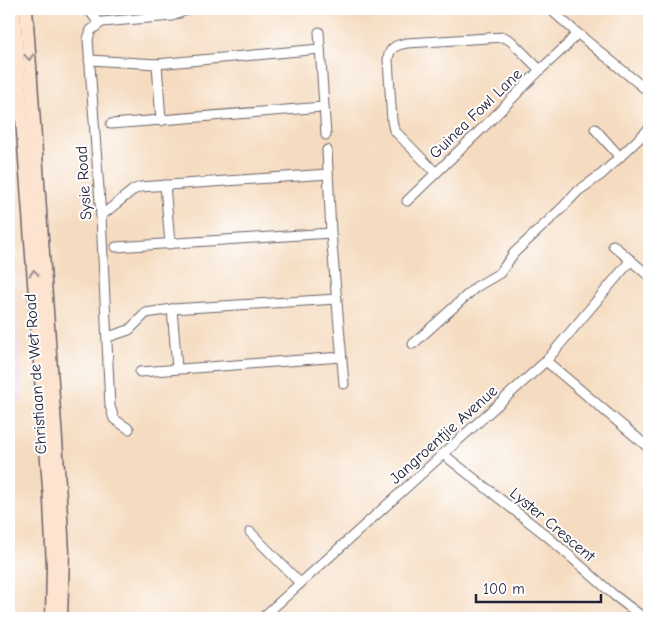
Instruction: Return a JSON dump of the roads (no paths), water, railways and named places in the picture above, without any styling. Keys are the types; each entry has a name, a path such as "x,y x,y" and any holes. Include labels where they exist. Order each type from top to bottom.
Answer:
{"main road":[{"name":"Christiaan de Wet Road","path":"14,9 50,501 53,567 52,618"},
{"name":"Christiaan de Wet Road","path":"26,9 60,498 63,553 61,618"}],"street":[{"path":"88,9 99,23 172,16 189,9"},
{"path":"550,9 649,92"},
{"name":"Sysie Road","path":"99,23 89,34 89,60 101,216 112,413 114,418 129,429"},
{"path":"319,32 326,135"},
{"name":"Guinea Fowl Lane","path":"540,70 511,41 504,37 407,43 395,46 392,48 388,60 393,126 396,134 436,172 493,118 577,33"},
{"path":"89,60 157,64 320,49"},
{"path":"157,64 161,121"},
{"path":"110,124 323,107"},
{"path":"595,129 620,157"},
{"path":"413,344 476,287 500,273 514,253 578,191 602,174 649,129"},
{"path":"326,150 344,384"},
{"path":"407,201 436,172"},
{"path":"101,216 133,190 146,186 328,174"},
{"path":"165,185 170,244"},
{"path":"116,248 331,233"},
{"path":"613,245 649,276"},
{"name":"Jangroentjie Avenue","path":"262,618 546,361 631,260"},
{"path":"108,337 129,330 146,313 337,298"},
{"path":"172,310 178,368"},
{"path":"140,372 341,357"},
{"path":"546,361 649,448"},
{"name":"Lyster Crescent","path":"443,454 547,536 615,596 644,618"},
{"path":"250,532 300,583"}]}
